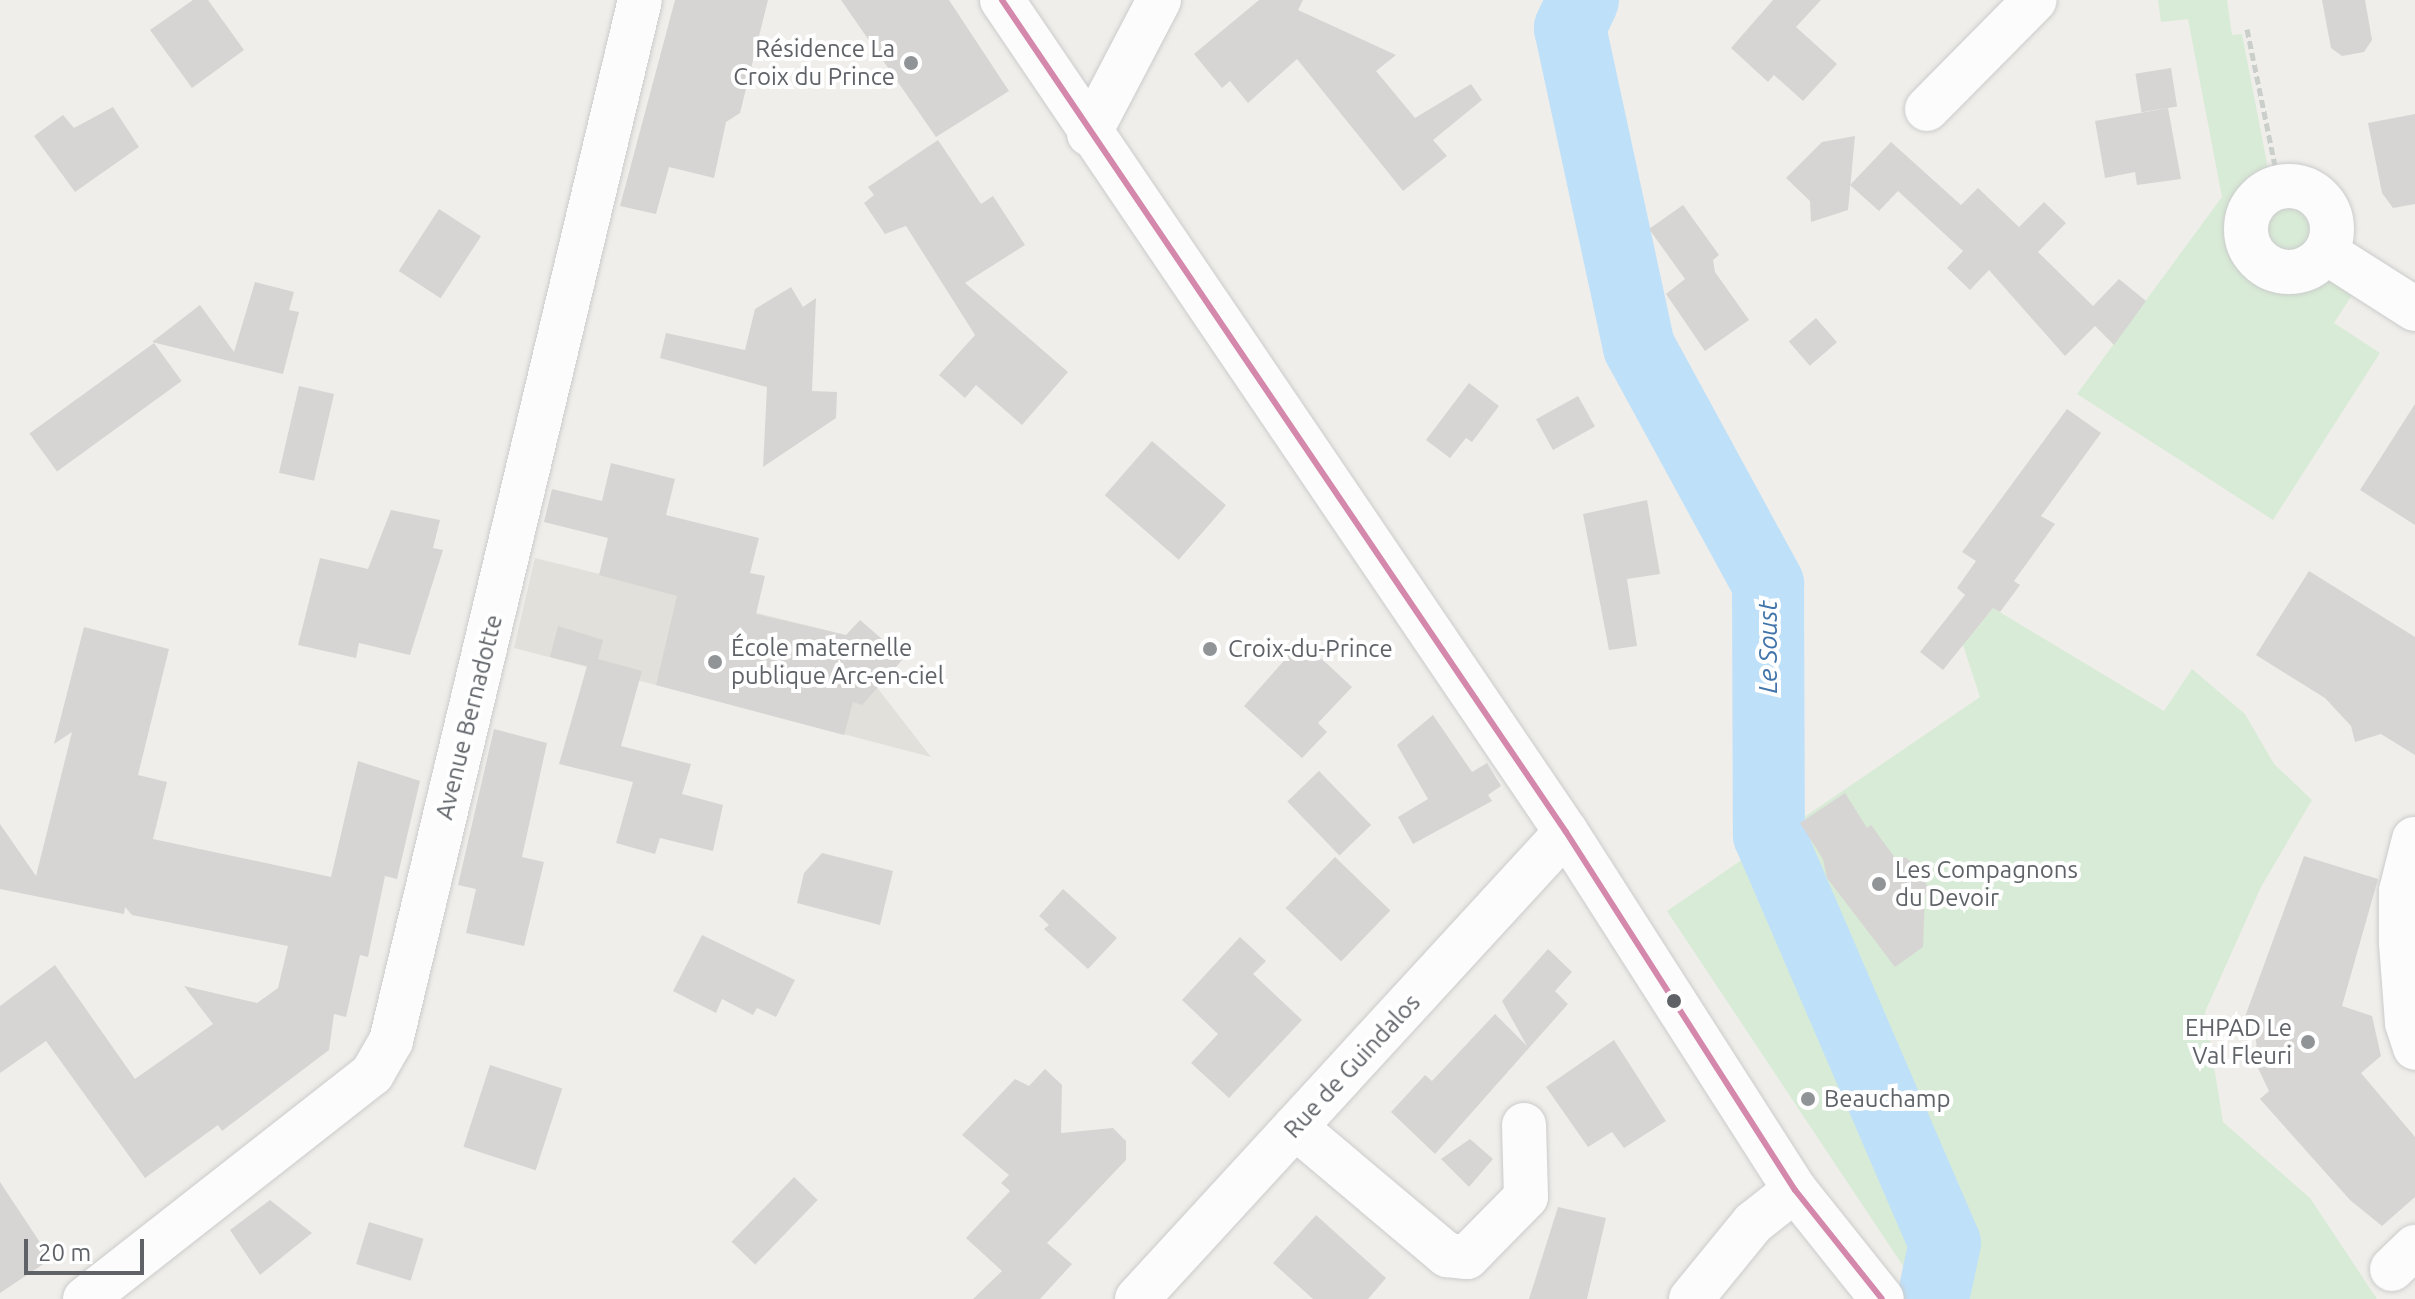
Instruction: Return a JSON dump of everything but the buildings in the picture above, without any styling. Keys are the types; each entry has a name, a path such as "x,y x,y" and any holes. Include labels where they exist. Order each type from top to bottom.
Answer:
{"street":[{"name":"Avenue Bernadotte","path":"85,1299 372,1074 391,1041 640,0"},
{"path":"1002,0 1089,134 1566,832 1795,1190 1882,1299"},
{"path":"1089,134 1159,0"},
{"path":"1927,109 2035,0"},
{"path":"2279,185 2313,191 2333,219 2327,253 2304,271 2275,272 2252,254 2244,227 2255,200 2279,185"},
{"path":"2327,253 2415,309"},
{"name":"Rue de Guindalos","path":"1137,1299 1566,832"},
{"path":"2414,839 2401,891 2401,943 2407,1023 2415,1048"},
{"path":"1295,1127 1447,1255 1467,1257 1526,1197 1524,1125"},
{"path":"1691,1299 1753,1223 1795,1190"}],"path":[{"path":"2247,29 2279,185"}],"shaded area":[{"name":"École maternelle publique Arc-en-ciel","path":"535,558 834,632 931,757 514,648"}],"green space":[{"path":"2158,0 2227,0 2232,35 2242,34 2269,174 2253,186 2235,218 2237,258 2250,279 2290,291 2329,275 2354,292 2334,323 2380,353 2273,520 2077,394 2222,197 2188,19 2161,22"},
{"path":"2289,209 2304,215 2310,230 2304,245 2289,251 2274,245 2268,230 2274,215"},
{"path":"1993,608 2164,711 2192,669 2245,714 2274,764 2312,800 2261,887 2205,1012 2223,1122 2310,1198 2377,1299 1925,1299 1667,911 1980,697 1963,645"}],"waterway":[{"name":"Le Soust","path":"1583,0 1570,28 1639,347 1768,584 1769,835 1945,1243 1933,1299"}],"transit line":[{"path":"1002,0 1566,832 1795,1190 1882,1299"}],"place":[{"name":"Résidence La Croix du Prince","path":"911,63"},
{"name":"Croix-du-Prince","path":"1210,649"},
{"name":"École maternelle publique Arc-en-ciel","path":"715,662"},
{"name":"Les Compagnons du Devoir","path":"1879,884"},
{"name":"EHPAD Le Val Fleuri","path":"2308,1042"},
{"name":"Beauchamp","path":"1808,1099"}]}
